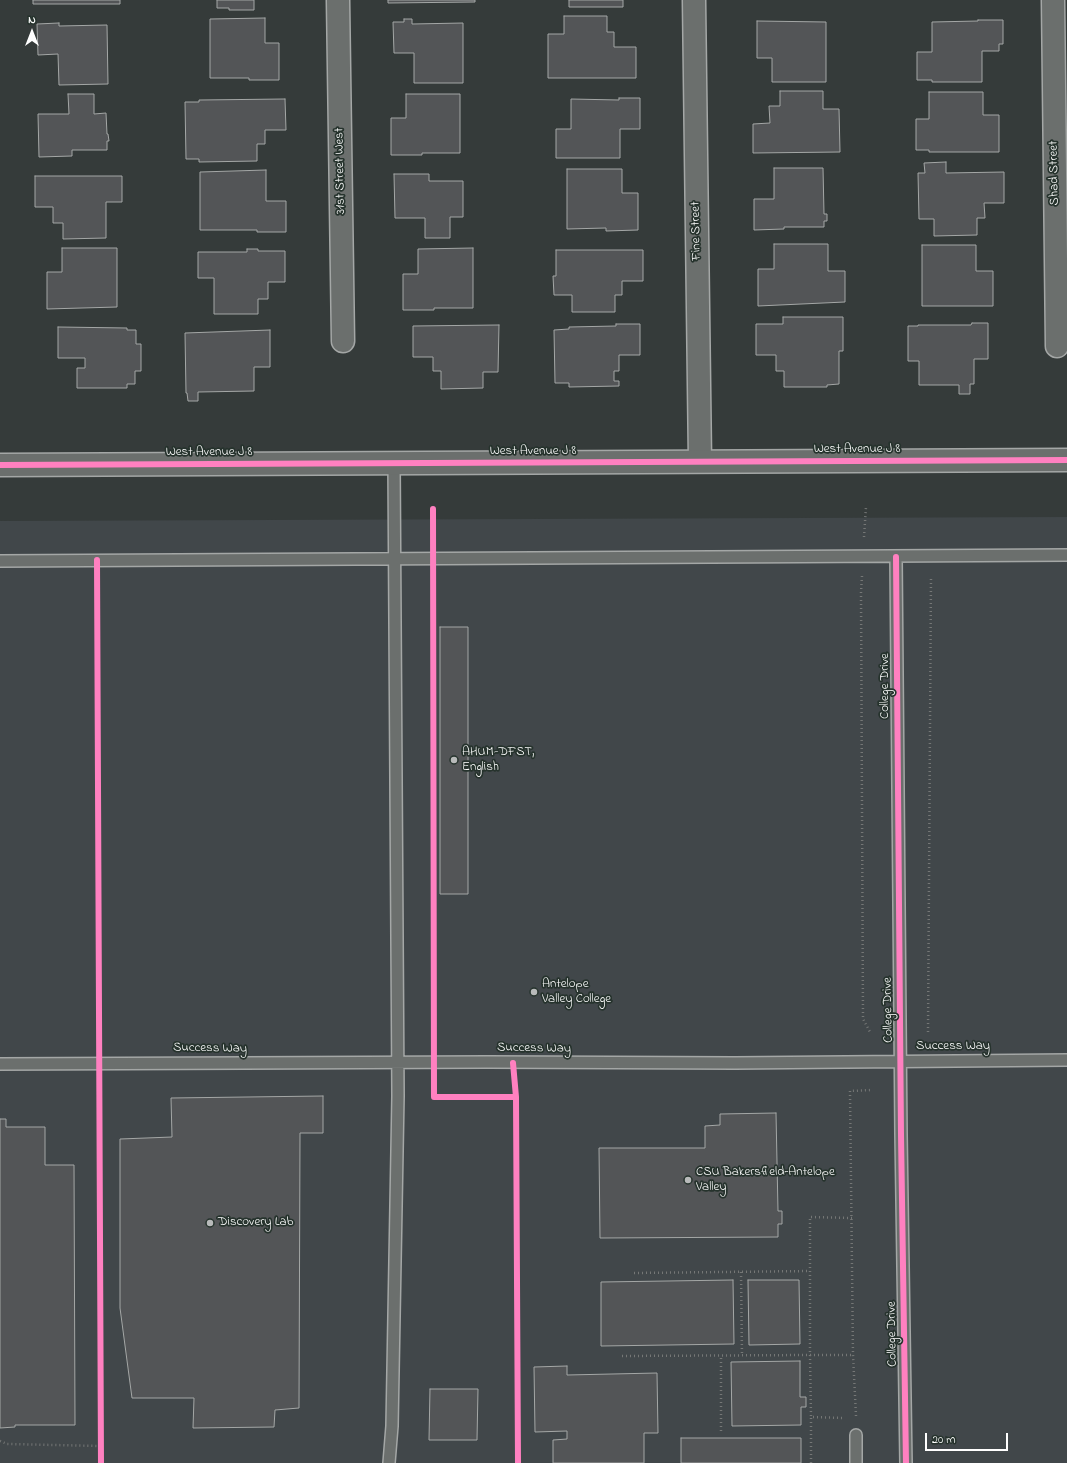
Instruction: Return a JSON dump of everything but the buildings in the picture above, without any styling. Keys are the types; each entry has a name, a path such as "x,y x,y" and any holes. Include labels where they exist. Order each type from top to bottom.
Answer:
{"street":[{"name":"31st Street West","path":"338,0 343,342"},
{"name":"Fine Street","path":"694,0 700,462"},
{"name":"Shad Street","path":"1053,0 1057,346"},
{"name":"West Avenue J 8","path":"0,465 1067,460"}],"lane":[{"path":"389,1463 392,1426 398,1063 394,463"},
{"path":"0,561 1067,555"},
{"name":"College Drive","path":"896,557 900,1061 906,1463"},
{"name":"Success Way","path":"0,1064 735,1063 1067,1060"},
{"path":"856,1435 856,1463"}],"path":[{"path":"866,507 861,592 863,1019 870,1032"},
{"path":"928,1032 932,556"},
{"path":"856,1418 853,1355 850,1091 872,1090"},
{"path":"811,1463 810,1217 852,1218"},
{"path":"634,1273 810,1271"},
{"path":"741,1272 742,1356"},
{"path":"622,1356 853,1355"},
{"path":"721,1356 721,1431"},
{"path":"811,1417 849,1418"},
{"path":"0,1441 7,1444 101,1449 101,1438"}],"shaded area":[{"name":"Antelope Valley College","path":"1067,517 1067,1463 0,1463 0,521"}],"cycle path":[{"path":"0,465 1067,460"},
{"path":"433,509 434,1097 516,1097"},
{"path":"896,557 901,1134 906,1463"},
{"path":"97,560 101,1463"},
{"path":"513,1063 516,1097 518,1463"}],"place":[{"name":"AHUM-DFST, English","path":"454,760"},
{"name":"Antelope Valley College","path":"534,992"},
{"name":"CSU Bakersfield–Antelope Valley","path":"688,1180"},
{"name":"Discovery Lab","path":"210,1223"}]}
